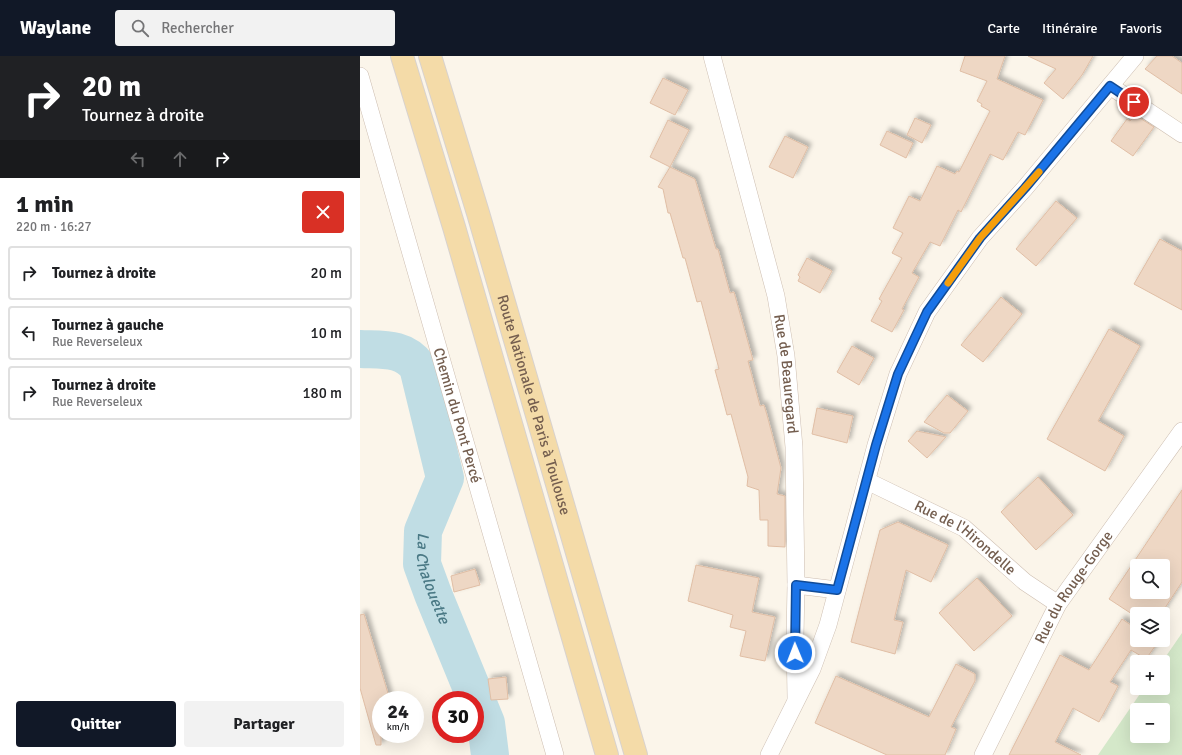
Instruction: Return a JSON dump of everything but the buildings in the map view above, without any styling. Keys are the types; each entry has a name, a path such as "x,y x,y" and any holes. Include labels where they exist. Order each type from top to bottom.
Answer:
{"main road":[{"name":"Route Nationale de Paris à Toulouse","path":"402,56 454,228 607,755"},
{"name":"Route Nationale de Paris à Toulouse","path":"430,56 478,213 636,755"}],"street":[{"name":"Rue de Beauregard","path":"712,56 776,296 786,356 794,447 796,701"},
{"path":"769,755 812,669 828,624 867,480 898,374 927,312 980,238 1025,188 1135,56"},
{"name":"Chemin du Pont Percé","path":"360,76 555,755"},
{"path":"1110,86 1182,134"},
{"name":"Rue du Rouge-Gorge","path":"983,755 1058,604 1182,431"},
{"name":"Rue de l'Hirondelle","path":"867,480 964,528 1025,582 1058,604"},
{"path":"796,585 837,590"}],"green space":[{"path":"1182,633 1182,755 1098,755 1130,708 1130,743 1170,743 1170,703 1134,703 1139,695 1170,695 1170,655 1167,655"}],"waterway":[{"name":"La Chalouette","path":"360,349 384,350 399,353 406,356 418,367 445,478 423,531 422,564 486,723 490,755"}],"slow traffic":[{"path":"948,283 980,238 1039,172"}],"route":[{"path":"795,653 796,585 837,590 876,445 898,374 927,312 980,238 1025,188 1110,86 1134,102"}]}
